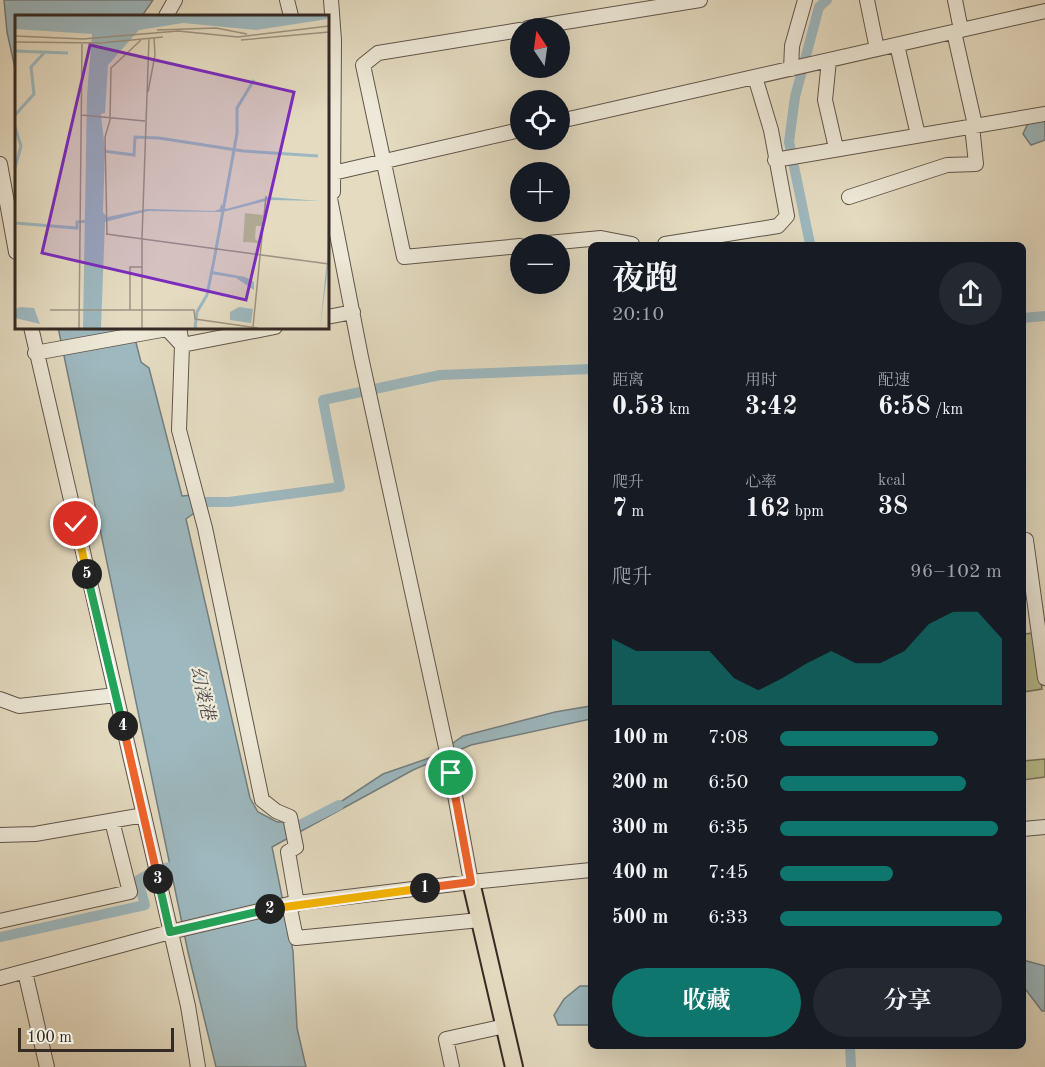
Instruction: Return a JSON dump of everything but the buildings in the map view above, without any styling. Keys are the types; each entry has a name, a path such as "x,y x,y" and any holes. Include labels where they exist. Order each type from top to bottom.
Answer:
{"main road":[{"path":"471,882 514,1067"}],"street":[{"path":"167,15 175,0"},
{"path":"288,0 291,15"},
{"path":"331,0 334,40 330,178 337,227 361,357 447,752 471,882"},
{"path":"570,21 700,0"},
{"path":"791,69 792,46 805,0"},
{"path":"867,0 877,49"},
{"path":"849,197 947,165 976,164 974,126 955,0"},
{"path":"570,119 1045,11"},
{"path":"510,32 378,53 363,65 404,257 510,247"},
{"path":"897,45 918,135"},
{"path":"829,60 825,100 836,148"},
{"path":"678,242 778,226 787,216 771,130 755,77"},
{"path":"776,160 1045,114"},
{"path":"330,178 383,161 510,132"},
{"path":"0,164 15,246"},
{"path":"570,241 601,238 622,242"},
{"path":"328,317 352,312"},
{"path":"31,328 35,353 144,815 176,930 198,1067"},
{"path":"179,328 182,345 179,430 205,528 262,800 276,811 290,817 296,848 288,852 296,938 480,920"},
{"path":"182,345 270,328"},
{"path":"35,353 167,329 182,345"},
{"path":"1026,540 1045,678"},
{"path":"0,699 19,706 116,695"},
{"path":"0,835 34,834 144,815"},
{"path":"0,921 130,892 112,821"},
{"path":"1026,829 1045,827"},
{"path":"0,978 176,930 293,904 588,870"},
{"path":"25,972 47,1067"},
{"path":"452,1067 446,1039 505,1026"}],"green space":[{"path":"1034,633 1042,689 1026,692 1026,634"},
{"path":"1045,759 1045,777 1026,780 1026,761"}],"water":[{"path":"4,0 153,0 143,15 15,15 15,68 7,32"},
{"path":"1045,119 1045,140 1031,145 1023,134 1029,121"},
{"name":"幻溇港","path":"58,328 132,328 141,362 149,368 182,496 193,495 197,511 186,519 250,798 258,812 277,822 310,822 383,774 435,756 463,736 555,712 588,706 588,720 471,745 413,770 272,847 293,951 297,1028 306,1067 216,1067 188,952"},
{"path":"1026,961 1045,966 1045,1011 1042,1011 1026,990"},
{"path":"580,986 588,986 588,1025 558,1025 554,1015 564,999"}],"waterway":[{"path":"810,242 789,142 795,97 819,7 827,0"},
{"path":"1026,318 1045,316"},
{"path":"193,502 229,502 340,487 323,400 440,375 588,369"},
{"path":"294,828 339,805"},
{"path":"0,937 145,905 138,880 156,870 182,864"},
{"path":"850,1049 851,1067"}],"route":[{"path":"76,524 170,932 289,904 349,899 471,882 451,773"}]}
